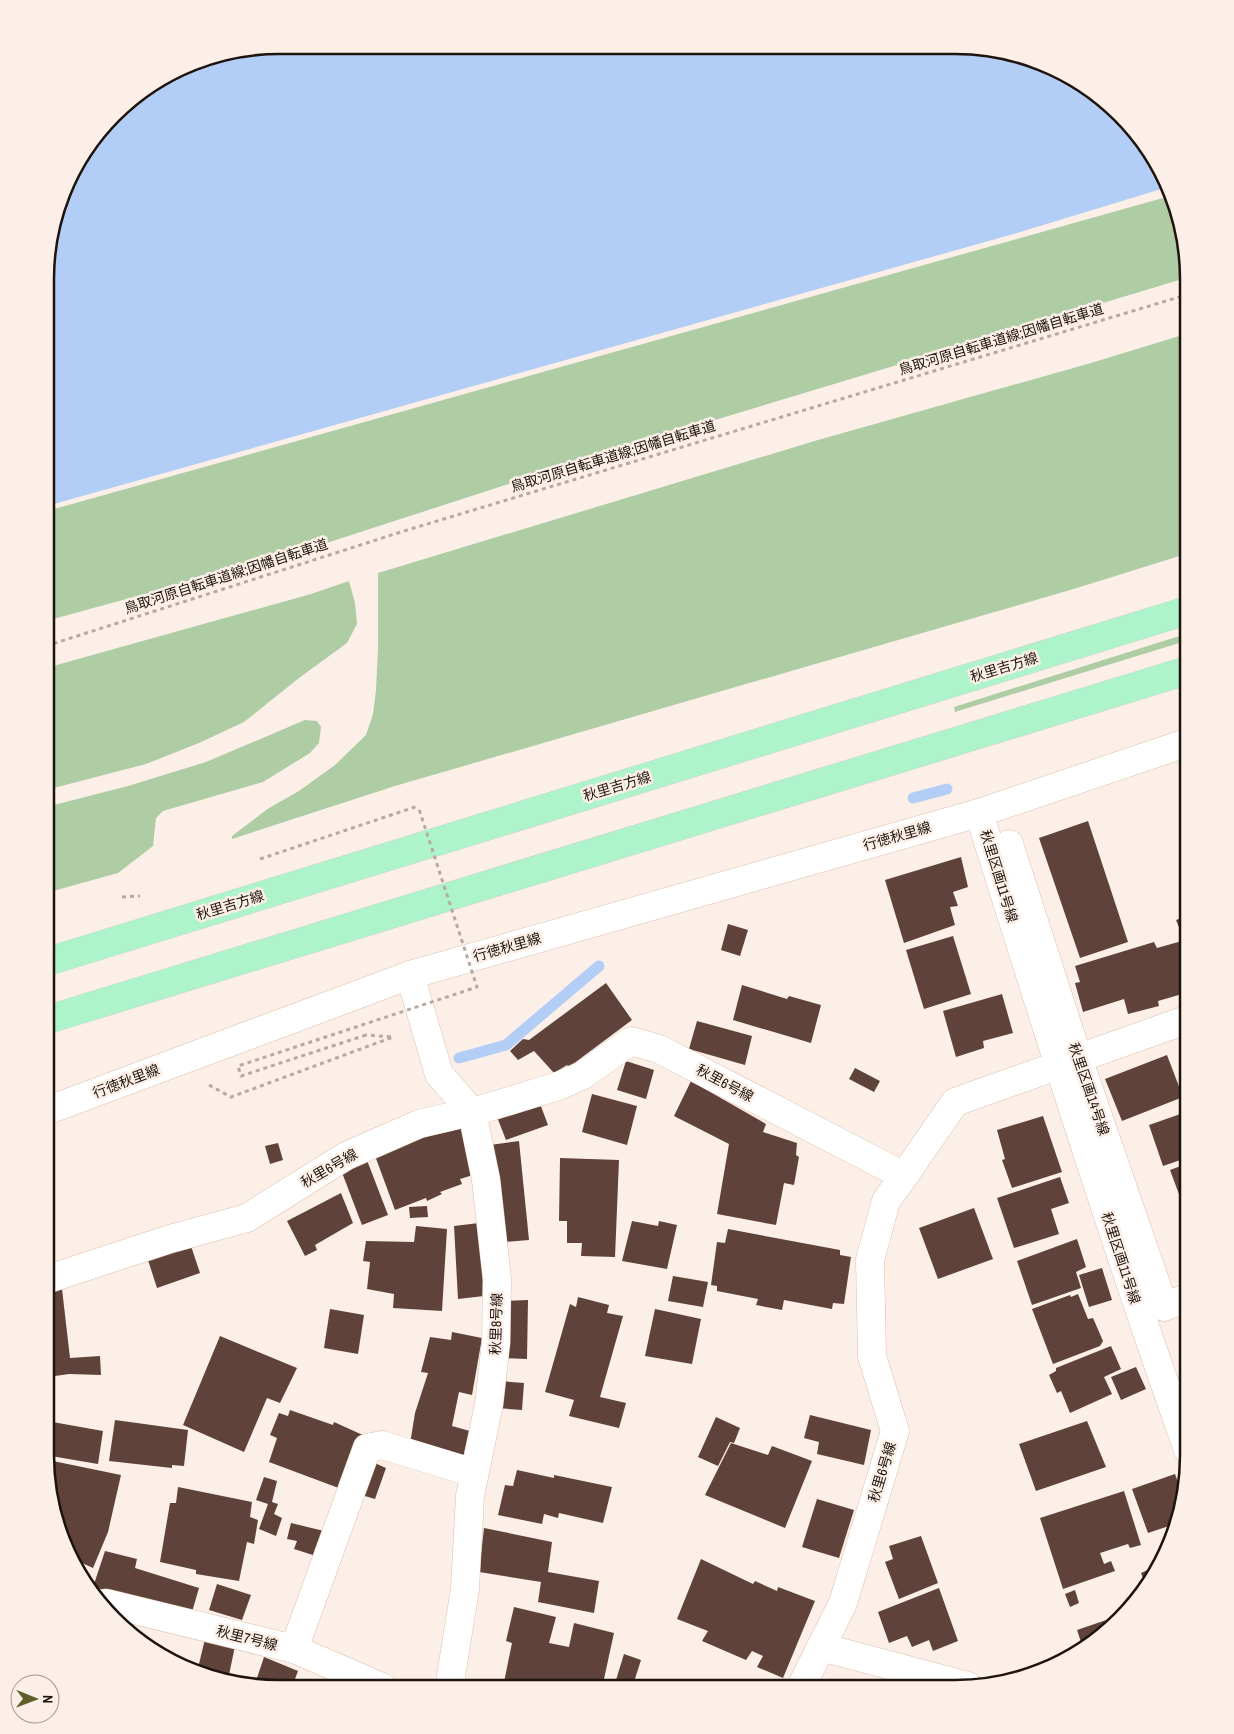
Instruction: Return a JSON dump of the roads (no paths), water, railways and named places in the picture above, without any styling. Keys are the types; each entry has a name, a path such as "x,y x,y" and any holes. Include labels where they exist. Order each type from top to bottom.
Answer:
{"main road":[{"name":"秋里吉方線","path":"54,960 1180,613"},
{"path":"54,1018 1180,673"}],"street":[{"path":"991,731 1180,684"},
{"name":"秋里区画11号線","path":"1180,745 979,812 1068,1061 1164,1307 1180,1402"},
{"name":"行徳秋里線","path":"54,1108 410,975 979,812"},
{"name":"秋里区画14号線","path":"1009,844 1068,1061"},
{"name":"秋里8号線","path":"410,975 439,1074 472,1112 486,1180 497,1278 496,1342 490,1395 470,1496 465,1589 450,1680"},
{"path":"904,1176 955,1102 1180,1022"},
{"name":"秋里6号線","path":"54,1277 170,1239 247,1218 346,1156 419,1124 472,1112 561,1085 583,1075 631,1041 659,1049 904,1176 886,1201 870,1260 872,1356 895,1431 843,1603 804,1680"},
{"path":"294,1649 366,1448 382,1445 474,1473"},
{"name":"秋里7号線","path":"110,1604 294,1649 366,1680"},
{"path":"821,1647 945,1680"}],"water":[{"path":"264,54 970,54 1013,61 1041,71 1068,84 1104,110 1134,142 1150,166 1161,189 1017,233 54,504 54,264 61,221 71,193 84,166 100,142 130,110 142,100 179,77 221,61"}],"waterway":[{"path":"913,798 947,789"},
{"path":"459,1058 506,1045 599,966"}]}
